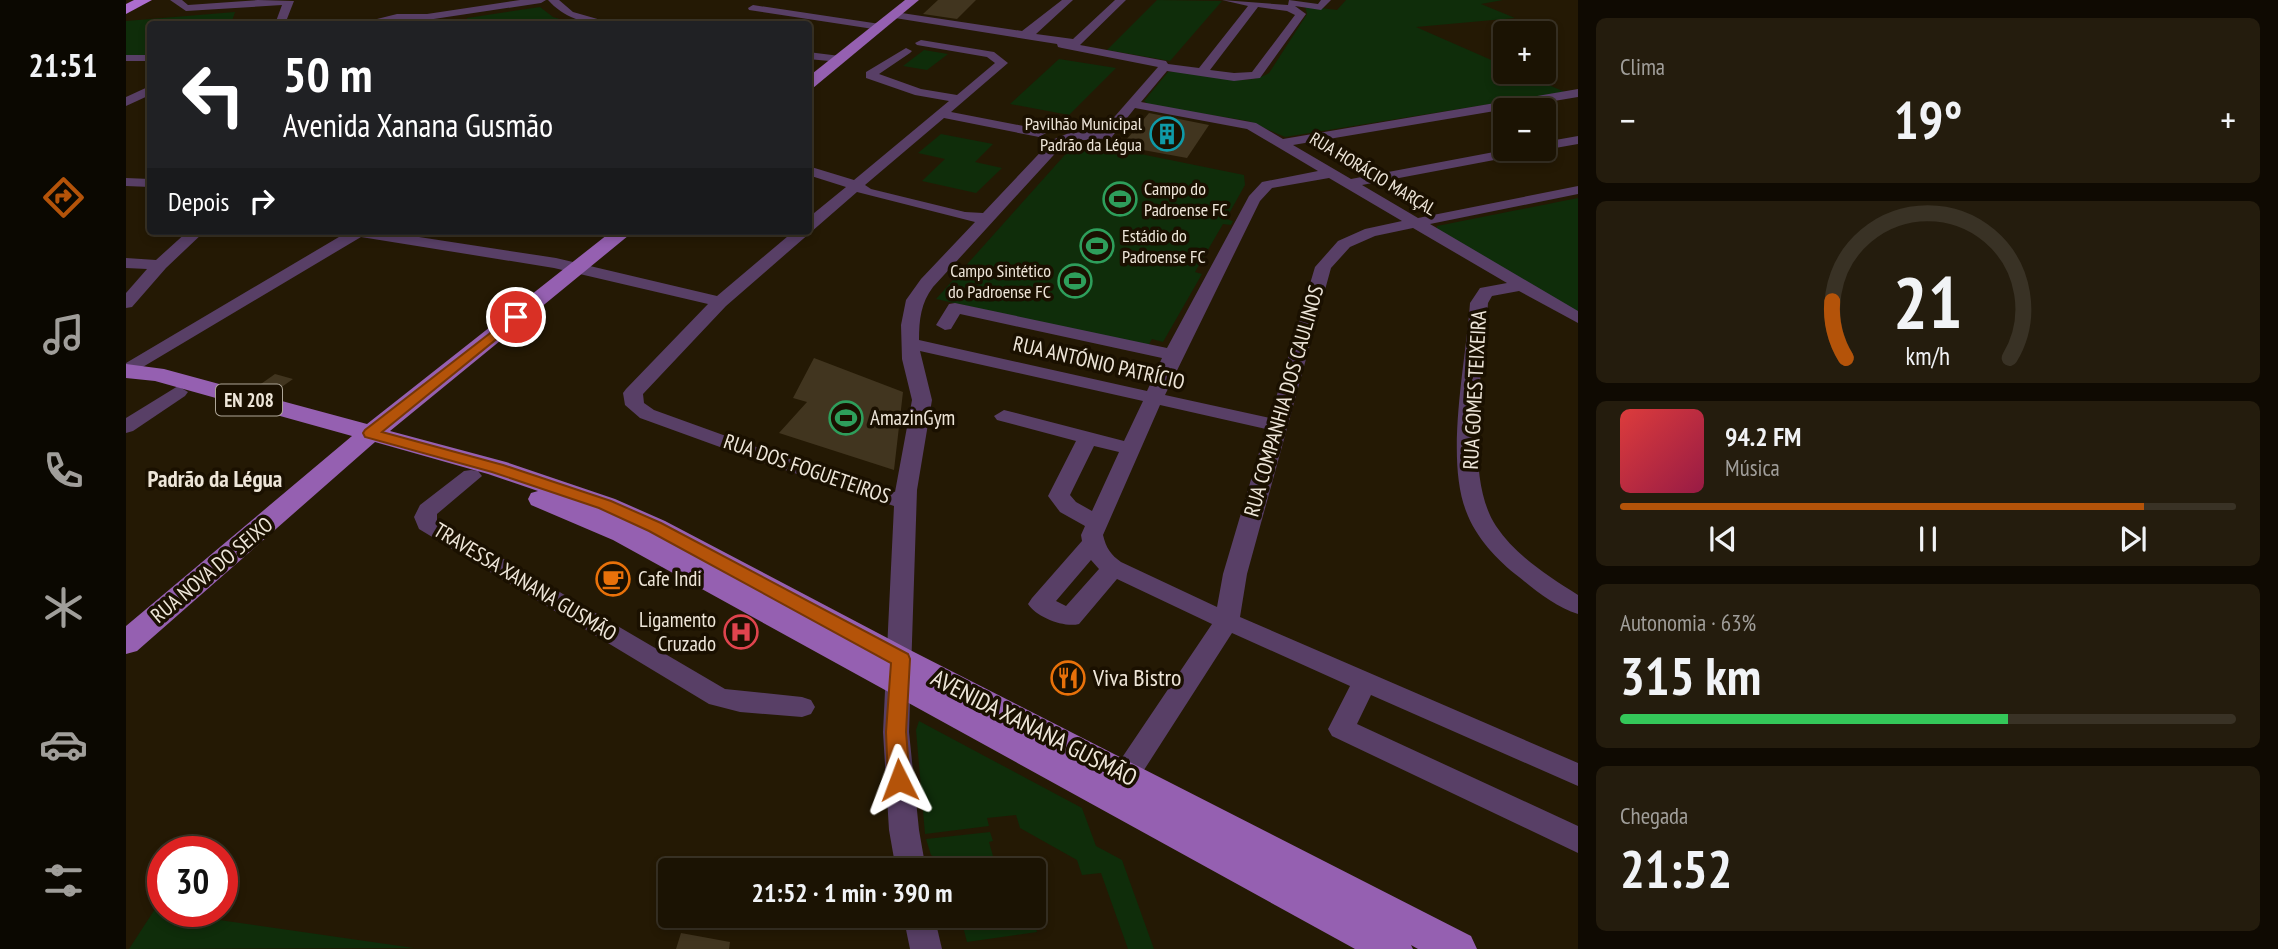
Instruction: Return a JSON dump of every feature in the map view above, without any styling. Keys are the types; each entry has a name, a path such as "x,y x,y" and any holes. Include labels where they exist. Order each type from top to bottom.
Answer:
{"highway":[{"path":"126,10 145,0"}],"main road":[{"path":"812,82 913,0"},
{"name":"RUA NOVA DO SEIXO","path":"126,643 365,438 619,235"},
{"name":"EN 208","path":"126,371 134,379 178,392 365,438"},
{"name":"EN 208","path":"126,371 156,374 365,438"},
{"name":"AVENIDA XANANA GUSMÃO","path":"365,438 535,497 623,534 900,672 1125,776 1457,949"},
{"name":"AVENIDA XANANA GUSMÃO","path":"365,438 497,468 605,505 655,527 900,672 1393,949"}],"street":[{"path":"175,0 186,8 289,0 281,21"},
{"path":"481,0 507,5"},
{"path":"378,21 406,16 429,21 541,0"},
{"path":"553,0 569,14 598,21"},
{"path":"1023,35 1031,32 1068,0"},
{"path":"895,15 1075,43 1121,0"},
{"path":"1046,43 1152,60 1162,63 1164,67 1234,77 1258,74 1301,14 1295,9 1271,3 1227,0"},
{"path":"1294,0 1292,3 1321,7 1326,0"},
{"path":"1202,72 1255,4"},
{"path":"753,8 880,27"},
{"path":"812,223 1002,62 990,54 921,43"},
{"path":"906,51 870,75 919,92 959,99"},
{"path":"812,55 840,59"},
{"path":"126,58 147,58"},
{"path":"907,503 906,490 922,400 911,359 910,342 911,318 918,296 970,225 988,218 1058,142 1069,137 1106,135 1164,67"},
{"path":"126,102 147,92"},
{"path":"1283,143 1578,93"},
{"path":"1562,95 1578,102"},
{"name":"RUA HORÁCIO MARÇAL","path":"1132,104 1246,124 1283,143 1578,318"},
{"path":"941,114 1039,133"},
{"path":"1556,144 1578,140"},
{"path":"1350,183 1493,156"},
{"path":"812,171 970,225"},
{"path":"1113,568 1070,618 1040,604 1095,532 1173,355 1262,189 1275,183 1333,173"},
{"path":"126,182 147,183"},
{"name":"RUA COMPANHIA DOS CAULINOS","path":"1125,776 1227,621 1236,573 1303,331 1327,260 1337,249 1355,237 1578,190"},
{"path":"126,303 160,265 193,235"},
{"path":"126,371 352,235"},
{"path":"374,235 556,263 720,302"},
{"path":"409,241 419,235"},
{"name":"RUA DOS FOGUETEIROS","path":"798,235 720,302 633,393 635,404 647,414 774,460 907,503 896,732 909,858"},
{"path":"126,263 160,265"},
{"name":"RUA GOMES TEIXEIRA","path":"1522,285 1486,292 1479,303 1469,429 1470,490 1483,524 1504,551 1528,572 1578,606"},
{"path":"945,325 955,308 1173,355"},
{"name":"RUA ANTÓNIO PATRÍCIO","path":"910,342 1278,426"},
{"path":"126,427 178,392"},
{"path":"1004,416 1131,449"},
{"path":"1088,438 1059,496 1064,504 1095,532 1104,561 1113,568 1578,775"},
{"name":"TRAVESSA XANANA GUSMÃO","path":"471,476 428,510 425,517 427,524 718,697 740,702 802,707"},
{"path":"1366,681 1341,729 1578,840"},
{"path":"921,928 926,949"}],"green space":[{"path":"1157,0 1222,1 1170,61 1107,50"},
{"path":"1346,0 1503,0 1481,4 1515,18 1416,27 1493,61 1493,84 1546,84 1565,92 1528,98 1493,98 1493,104 1285,137 1248,121 1149,105 1144,101 1168,72 1233,80 1258,78 1269,73 1307,14 1305,6 1337,10"},
{"path":"540,7 553,17 566,21 467,21 467,18"},
{"path":"235,12 232,21 147,21 147,57 126,57 126,21"},
{"path":"924,50 948,54 927,70 903,66"},
{"path":"1059,59 1116,68 1069,115 1010,104"},
{"path":"941,134 993,144 975,162 1002,168 976,193 922,181 945,159 918,153"},
{"name":"Estádio do Padroense FC","path":"1081,146 1117,153 1121,150 1244,175 1245,185 1226,219 1233,221 1231,225 1223,224 1195,272 1202,274 1163,342 1152,339 1148,346 936,299 1071,148"},
{"path":"1578,198 1578,312 1437,229 1437,226"},
{"path":"919,721 1082,808 1096,846 1122,860 1154,949 1128,949 1101,873 1082,875 1077,860 1020,828 1016,815 987,818 989,826 925,834 916,730"},
{"path":"990,832 993,841 989,842 994,858 937,858 931,855 926,839"},
{"path":"147,921 147,927 238,927 238,923 414,948 129,949"},
{"path":"963,928 1036,928 1037,932 967,942"}],"building":[{"path":"938,0 976,0 957,19 923,14"},
{"name":"Pavilhão Municipal Padrão da Légua","path":"1149,113 1209,125 1187,158 1121,146"},
{"name":"AmazinGym","path":"814,358 903,392 894,470 779,433 807,402 793,398"},
{"path":"275,374 293,379 276,391 258,386"},
{"path":"681,933 730,942 729,949 676,949"}],"place":[{"name":"Pavilhão Municipal Padrão da Légua","path":"1167,134"},
{"name":"Campo do Padroense FC","path":"1120,199"},
{"name":"Estádio do Padroense FC","path":"1097,246"},
{"name":"Campo Sintético do Padroense FC","path":"1075,281"},
{"name":"AmazinGym","path":"846,418"},
{"name":"Cafe Indi","path":"613,579"},
{"name":"Ligamento Cruzado","path":"741,632"},
{"name":"Viva Bistro","path":"1068,678"}],"district":[{"name":"Padrão da Légua","path":"215,479"}],"route":[{"path":"516,317 371,433 497,468 605,505 655,527 901,659 896,732 899,780"}]}
